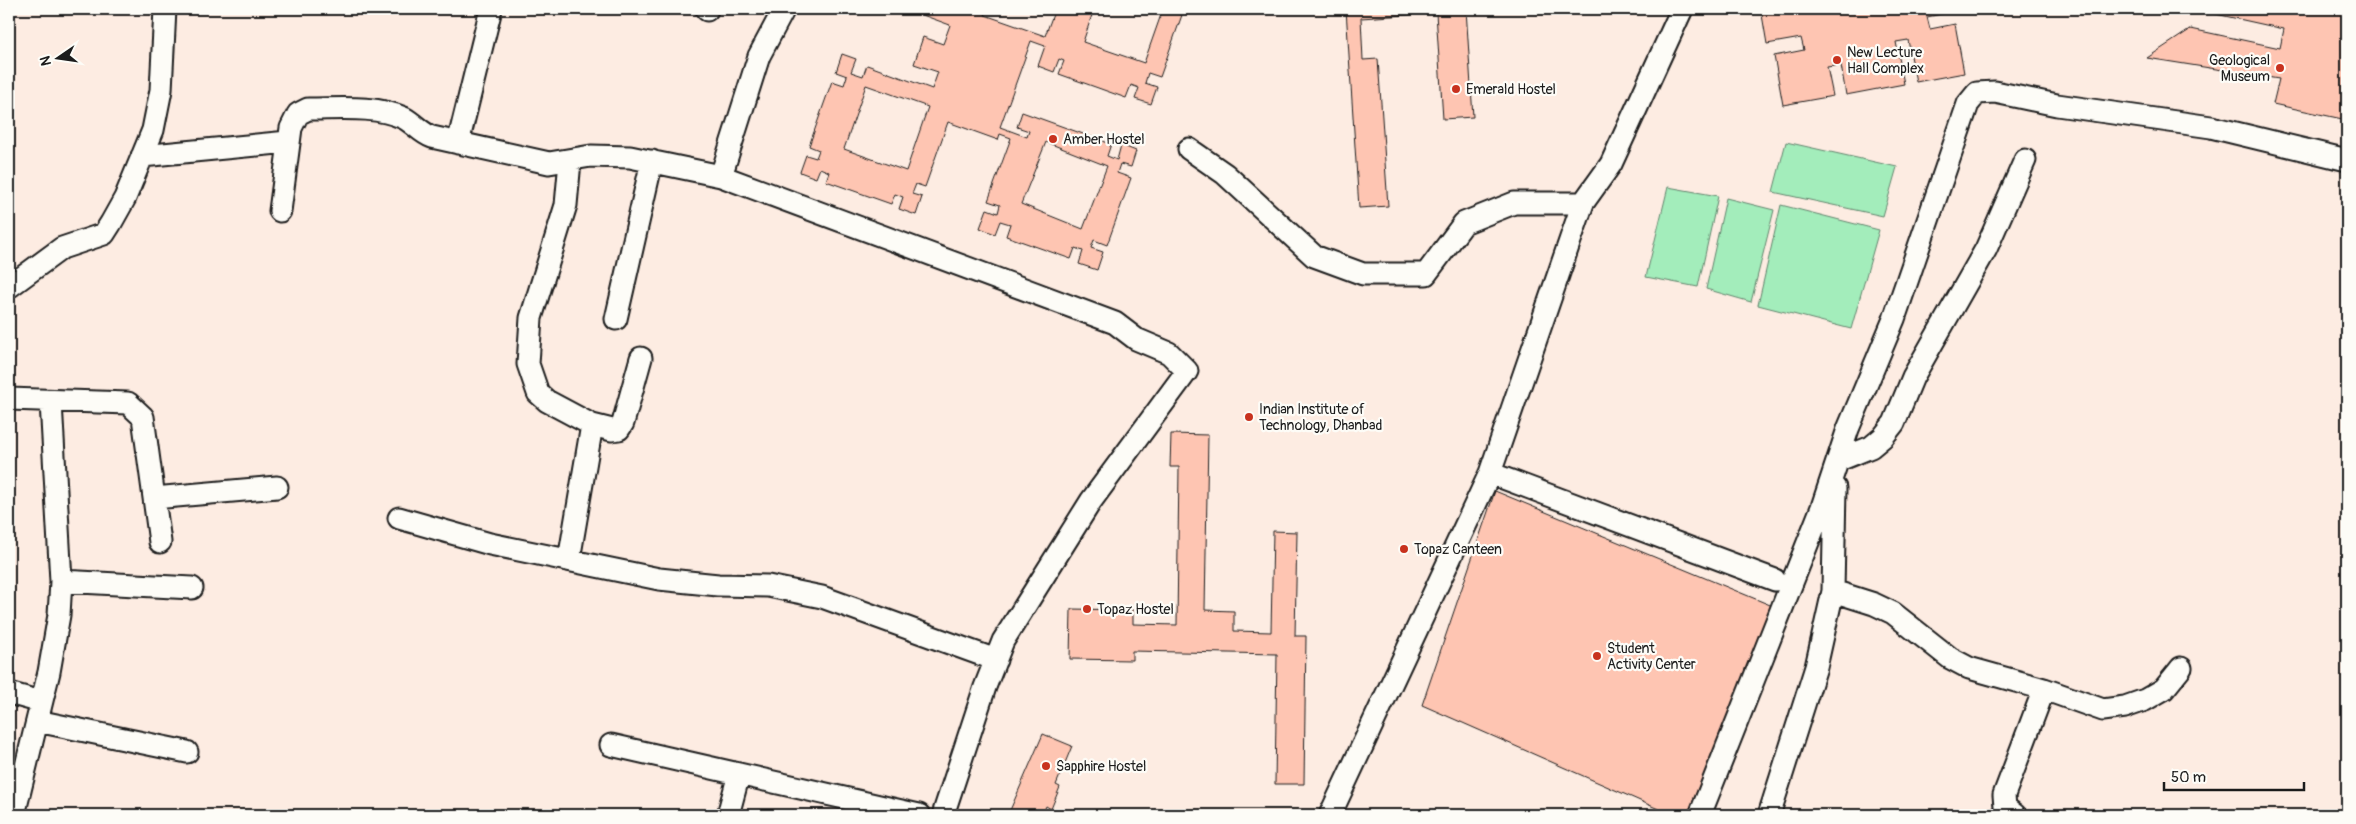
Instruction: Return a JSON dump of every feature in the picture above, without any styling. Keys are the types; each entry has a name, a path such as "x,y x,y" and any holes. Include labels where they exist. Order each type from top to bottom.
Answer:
{"street":[{"path":"9,286 62,248 104,234 125,198 153,130 160,90 165,9"},
{"path":"458,143 492,9"},
{"path":"721,176 759,56 784,9"},
{"path":"1330,815 1490,473 1583,203 1611,164 1682,9"},
{"path":"1700,815 1837,465 1848,429 1894,319 1968,104 1977,93 1995,92 2057,105 2211,127 2347,160"},
{"path":"280,211 288,142 291,128 298,114 308,109 378,110 412,123 422,133 549,163 591,156 630,157 721,176 1115,323 1136,339 1169,353 1187,371 1091,501 1003,640 943,815"},
{"path":"142,156 288,142"},
{"path":"1189,149 1225,174 1314,256 1363,274 1426,274 1464,223 1514,203 1583,203"},
{"path":"1837,465 1871,447 1894,424 1912,377 1986,249 2025,160"},
{"path":"570,161 566,205 531,318 528,364 538,393 547,401 592,425 612,430 619,428 623,424 641,358"},
{"path":"616,319 652,161"},
{"path":"9,399 128,404 137,409 143,417 160,542"},
{"path":"14,815 39,711 59,615 61,581 51,402"},
{"path":"569,560 592,425"},
{"path":"1769,815 1816,667 1833,592 1837,465"},
{"path":"1490,473 1775,580"},
{"path":"154,498 277,486"},
{"path":"399,518 490,544 659,579 718,586 768,586 822,597 996,660"},
{"path":"61,581 192,588"},
{"path":"1833,592 1874,604 1893,613 1950,658 1969,668 2044,689 2103,710 2125,707 2144,700 2164,688 2181,668"},
{"path":"2015,815 2005,807 2004,795 2044,689"},
{"path":"9,693 39,711 187,752"},
{"path":"611,745 919,815"},
{"path":"728,815 740,774"}],"green space":[{"path":"1786,142 1897,167 1883,216 1773,192"},
{"path":"1668,187 1718,196 1698,287 1646,277"},
{"path":"1726,198 1774,210 1751,302 1706,289"},
{"path":"1781,205 1879,230 1851,329 1758,305"}],"building":[{"name":"Amber Hostel","path":"906,9 987,9 985,15 1045,36 1055,9 1094,9 1083,42 1144,63 1163,9 1174,9 1173,11 1182,15 1160,77 1148,73 1145,83 1157,87 1151,104 1135,99 1139,88 1131,85 1126,98 1059,74 1064,61 1059,59 1054,72 1038,66 1045,46 1031,41 1000,127 1027,137 1029,131 1017,127 1022,112 1111,144 1107,156 1117,160 1121,145 1136,151 1131,167 1120,164 1117,173 1131,178 1107,245 1094,240 1091,248 1103,252 1097,270 1079,264 1083,251 1075,248 1071,259 1006,236 1010,224 1000,221 995,234 980,228 987,209 998,213 1000,205 988,201 1011,138 1000,134 998,140 948,122 925,187 916,184 912,194 922,197 916,215 899,209 903,197 895,194 891,204 826,181 829,172 820,168 816,178 800,172 806,155 816,158 819,150 809,146 832,81 844,85 847,76 836,72 842,54 856,59 851,72 863,76 867,65 932,89 938,72 914,64 923,37 943,44 950,25","holes":["866,85 928,107 906,171 844,149","1046,142 1107,166 1083,229 1021,204"]},
{"name":"Emerald Hostel","path":"1346,9 1466,9 1473,117 1443,119 1436,13 1361,18 1363,60 1378,59 1388,206 1359,208"},
{"name":"New Lecture Hall Complex","path":"1761,9 1950,9 1951,12 1927,17 1930,29 1955,24 1964,73 1916,82 1908,40 1896,42 1904,84 1846,95 1841,65 1827,67 1833,96 1783,105 1774,56 1804,50 1801,38 1767,44"},
{"name":"Geological Museum","path":"2193,9 2347,9 2347,120 2273,104 2279,79 2147,58 2191,29 2280,48 2284,29"},
{"name":"Topaz Hostel","path":"1171,434 1208,435 1205,610 1234,611 1234,631 1271,632 1273,531 1297,532 1295,636 1306,636 1304,784 1275,784 1277,654 1132,651 1132,660 1070,659 1071,609 1133,610 1133,624 1177,625 1179,467 1170,467"},
{"name":"Student Activity Center","path":"1495,491 1775,607 1689,815 1672,815 1422,705"},
{"name":"Sapphire Hostel","path":"1043,734 1072,746 1056,785 1060,787 1051,809 1046,806 1042,815 1008,815"}],"place":[{"name":"New Lecture Hall Complex","path":"1837,60"},
{"name":"Geological Museum","path":"2280,68"},
{"name":"Emerald Hostel","path":"1456,89"},
{"name":"Amber Hostel","path":"1053,139"},
{"name":"Indian Institute of Technology, Dhanbad","path":"1249,417"},
{"name":"Topaz Canteen","path":"1404,549"},
{"name":"Topaz Hostel","path":"1087,609"},
{"name":"Student Activity Center","path":"1597,656"},
{"name":"Sapphire Hostel","path":"1046,766"}]}
